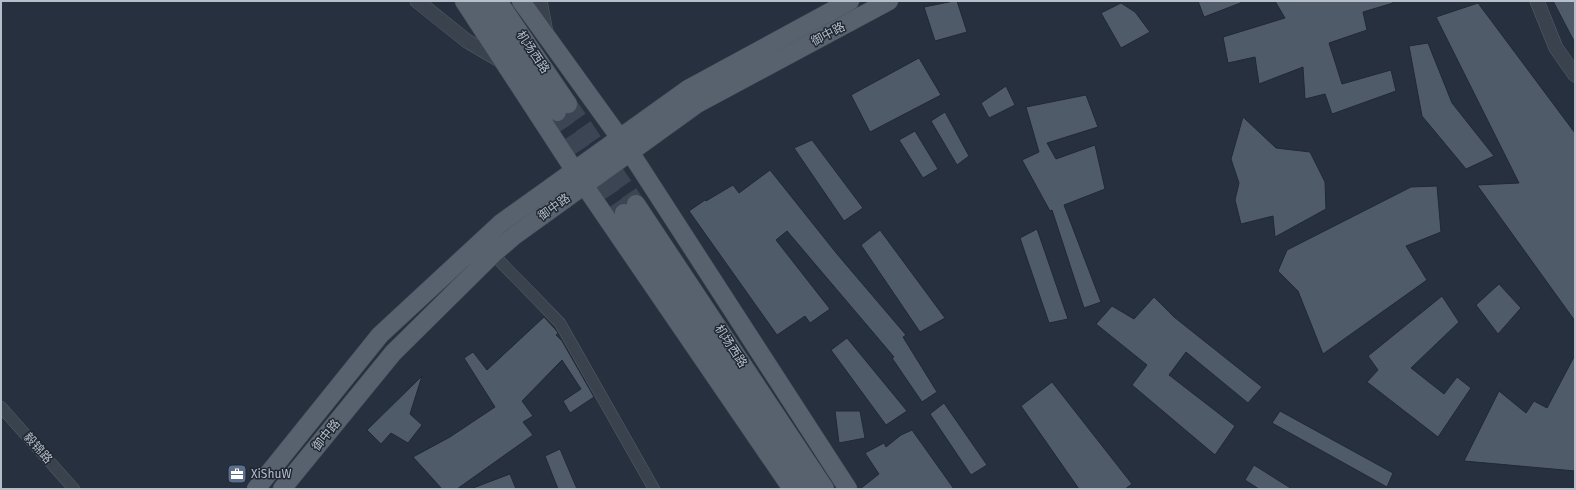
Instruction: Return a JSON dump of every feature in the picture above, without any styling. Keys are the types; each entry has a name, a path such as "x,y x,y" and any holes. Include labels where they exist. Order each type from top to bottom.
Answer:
{"main road":[{"path":"464,1 584,185 792,489"},
{"name":"机场西路","path":"480,1 562,108 498,1"},
{"path":"521,1 630,152 848,489"},
{"name":"御中路","path":"282,489 393,353 487,248 501,223 688,89 850,1"},
{"name":"御中路","path":"256,489 380,335 487,248 514,236 697,104 889,1"},
{"name":"机场西路","path":"810,489 630,209 825,489"}],"street":[{"path":"417,1 467,41 504,63"},
{"path":"540,1 547,38"},
{"path":"1537,1 1556,48 1575,75"},
{"path":"487,248 560,322 654,489"},
{"name":"毅锦路","path":"1,407 74,489"}],"building":[{"path":"957,1 967,32 935,41 924,7"},
{"path":"1198,1 1242,1 1243,2 1204,17"},
{"path":"1275,1 1393,1 1393,3 1363,12 1367,30 1329,43 1342,84 1391,70 1396,91 1332,114 1325,94 1305,99 1303,67 1259,84 1255,57 1228,63 1223,37 1285,18"},
{"path":"1553,1 1575,1 1575,43"},
{"path":"1121,3 1135,12 1150,32 1121,48 1101,13"},
{"path":"1478,3 1575,133 1575,321 1477,185 1519,183 1436,17"},
{"path":"1428,43 1452,103 1494,156 1466,169 1422,116 1409,46"},
{"path":"919,58 941,95 870,132 851,95"},
{"path":"1006,86 1015,105 989,118 981,103"},
{"path":"1086,95 1098,127 1047,143 1056,159 1095,145 1105,189 1064,205 1101,302 1084,308 1052,210 1050,211 1022,160 1039,152 1026,107"},
{"path":"945,112 969,156 957,165 931,121"},
{"path":"1243,117 1276,148 1310,152 1325,182 1326,209 1275,237 1273,216 1241,224 1235,200 1239,183 1231,159"},
{"path":"915,131 938,169 923,178 899,140"},
{"path":"812,140 863,208 844,221 794,148"},
{"path":"770,170 837,254 906,335 903,337 937,392 922,402 892,358 894,357 787,231 776,240 830,309 810,323 805,316 777,335 689,211 705,200 706,201 733,185 739,193"},
{"path":"1437,186 1441,232 1406,246 1427,280 1323,354 1298,291 1278,271 1287,250 1411,187"},
{"path":"1037,229 1068,319 1049,323 1020,238"},
{"path":"880,230 945,318 920,332 861,245"},
{"path":"1499,284 1521,308 1498,334 1476,305"},
{"path":"1442,296 1459,322 1411,368 1444,394 1457,377 1471,388 1438,437 1367,382 1378,370 1368,356"},
{"path":"1154,297 1174,317 1262,387 1248,403 1186,352 1169,375 1235,426 1215,455 1132,385 1147,365 1096,324 1112,306 1134,319"},
{"path":"544,317 558,333 556,335 562,341 594,397 570,413 563,401 581,389 562,360 522,401 533,416 523,422 533,435 457,489 442,489 413,457 450,437 495,407 464,358 473,352 487,370"},
{"path":"847,338 907,411 886,425 831,350"},
{"path":"1575,355 1575,471 1464,461 1499,391 1526,413 1534,401 1547,408"},
{"path":"422,376 410,414 422,425 408,443 391,433 381,444 367,430"},
{"path":"1052,382 1132,484 1125,489 1079,489 1021,406"},
{"path":"944,403 987,465 971,475 930,414"},
{"path":"835,411 860,411 865,438 839,443"},
{"path":"1280,411 1393,473 1387,487 1272,423"},
{"path":"912,430 954,489 860,489 879,474 865,453 884,443 886,447 901,435"},
{"path":"560,449 577,489 558,489 545,456"},
{"path":"1254,465 1292,489 1259,489 1245,480"},
{"path":"510,474 516,489 473,489 473,488"}],"tunnel":[{"path":"568,104 636,204"},
{"path":"557,112 624,213"}],"place":[{"name":"XiShuW","path":"237,474"}]}
